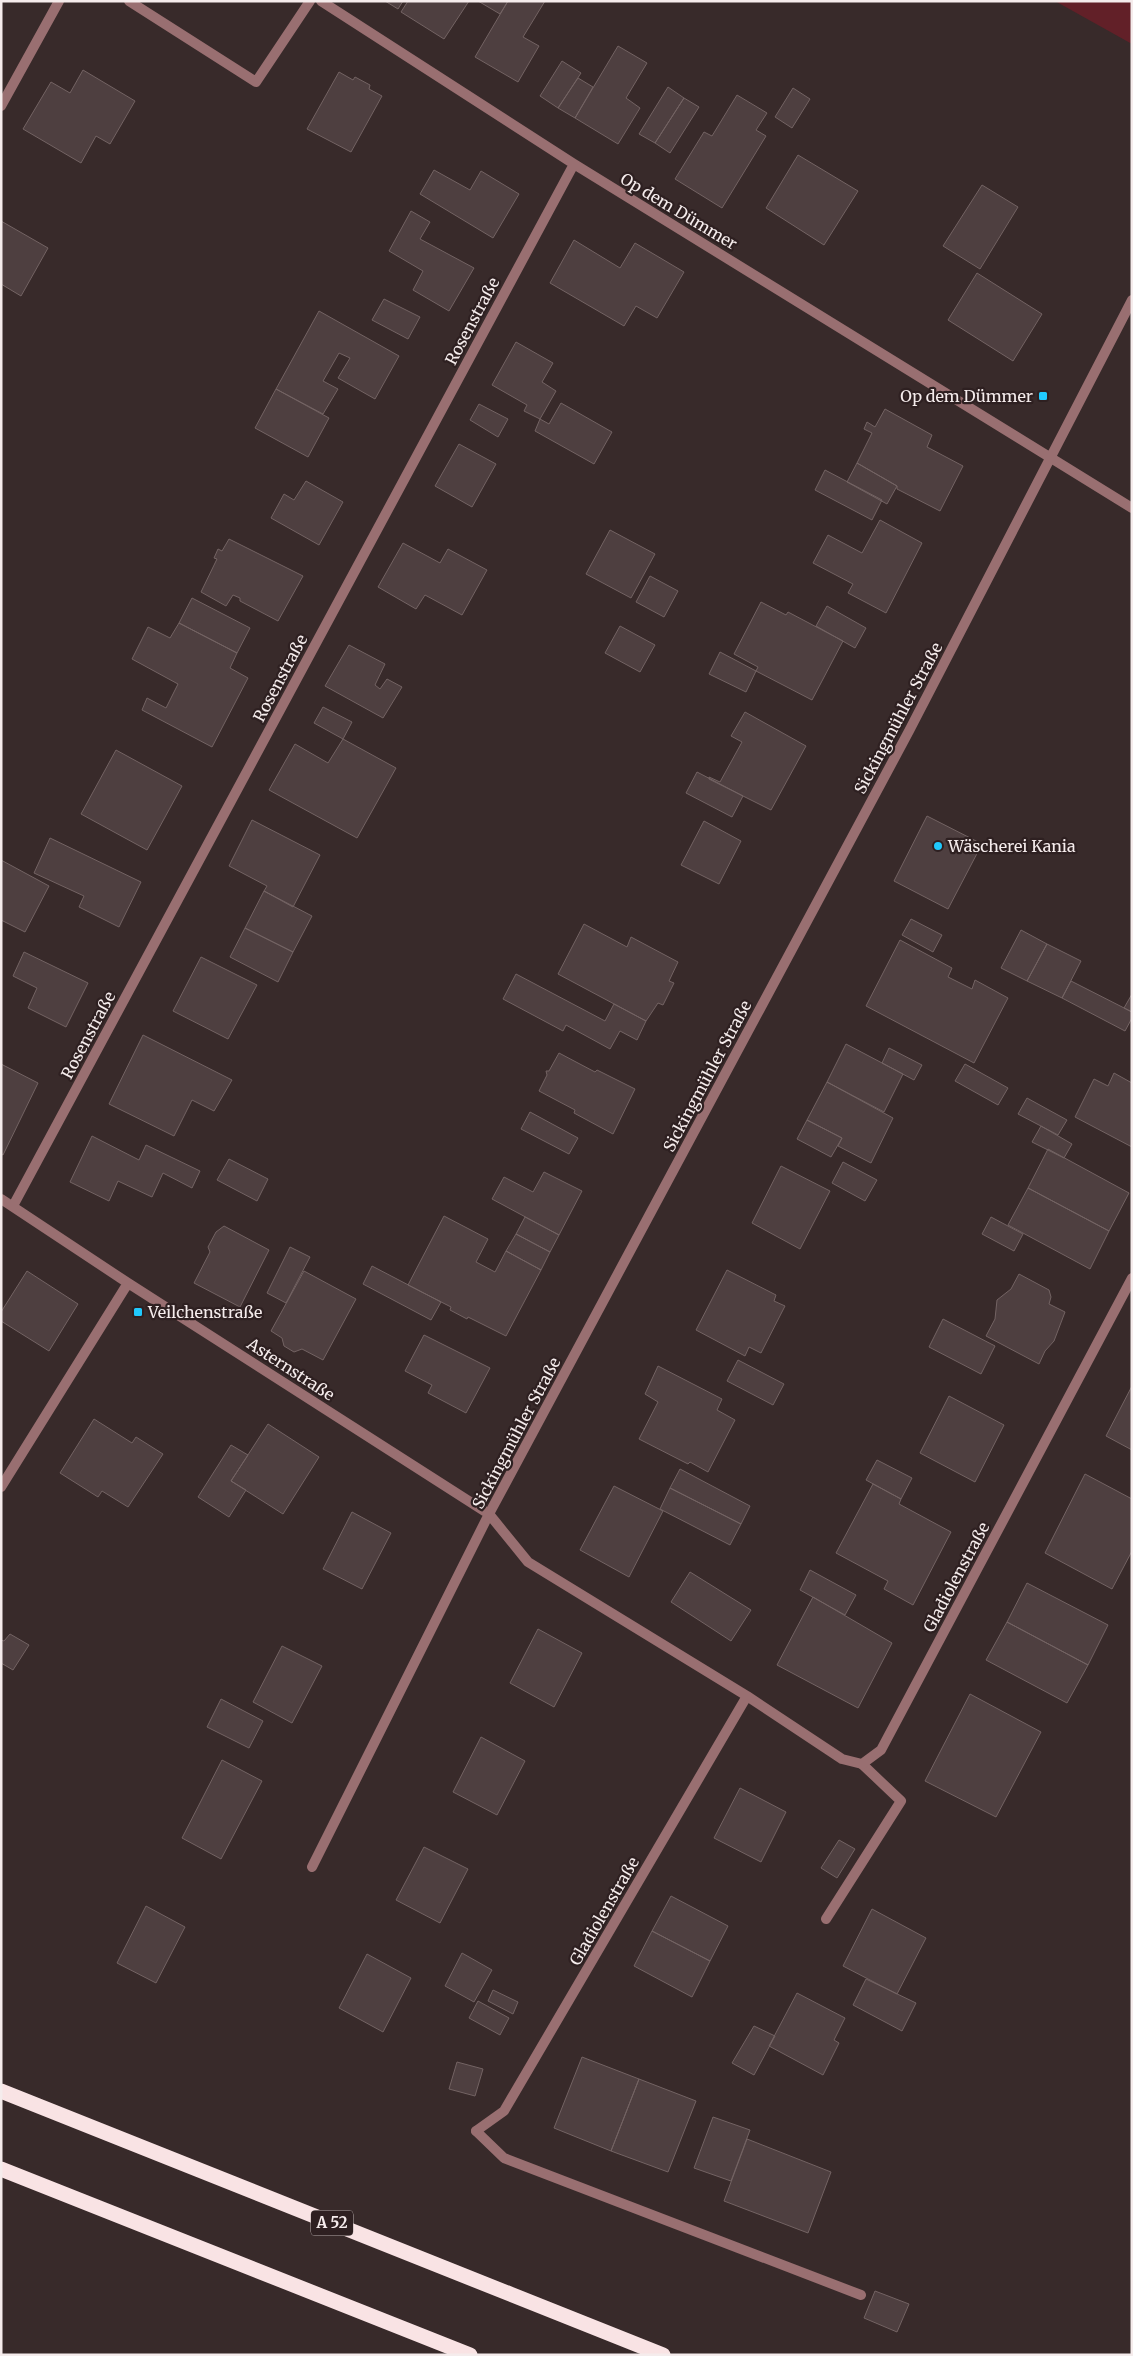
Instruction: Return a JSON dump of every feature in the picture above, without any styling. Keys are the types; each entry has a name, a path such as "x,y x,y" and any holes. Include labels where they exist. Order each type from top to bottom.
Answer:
{"highway":[{"name":"A 52","path":"1,2091 663,2355"},
{"path":"1,2169 470,2355"}],"street":[{"path":"1,106 59,1"},
{"path":"129,1 256,82 310,1"},
{"name":"Op dem Dümmer","path":"321,1 574,164 1051,456"},
{"name":"Rosenstraße","path":"13,1206 574,164"},
{"name":"Sickingmühler Straße","path":"312,1867 489,1514 909,731 1132,300"},
{"path":"1051,456 1132,508"},
{"name":"Asternstraße","path":"1,1199 128,1283 489,1514"},
{"name":"Gladiolenstraße","path":"862,1764 881,1750 1132,1278"},
{"path":"1,1488 128,1283"},
{"path":"489,1514 528,1562 747,1696 842,1759 862,1764 901,1801 826,1920"},
{"name":"Gladiolenstraße","path":"747,1696 504,2111 476,2131 504,2158 861,2295"}],"shaded area":[{"path":"1055,1 1132,1 1132,44"}],"building":[{"path":"385,1 403,1 398,9"},
{"path":"408,1 469,1 444,39 401,12"},
{"path":"478,1 508,1 500,14"},
{"path":"508,1 545,1 523,37 539,46 518,82 475,57"},
{"path":"618,46 647,63 626,98 640,108 618,144 575,118"},
{"path":"562,61 581,73 558,108 540,96"},
{"path":"83,70 135,101 110,144 96,136 81,163 23,129 51,82 70,93"},
{"path":"339,72 353,80 355,77 370,85 369,89 382,96 351,152 307,129"},
{"path":"578,78 593,87 575,118 558,108"},
{"path":"668,87 684,98 655,143 639,134"},
{"path":"793,88 810,99 792,128 775,117"},
{"path":"737,95 767,113 756,130 766,136 722,208 675,179 704,132 712,136"},
{"path":"684,98 699,107 670,153 655,143"},
{"path":"798,155 858,191 824,245 766,208"},
{"path":"434,170 470,190 481,171 519,194 493,238 420,194"},
{"path":"982,185 1018,207 980,269 943,246"},
{"path":"411,211 430,222 420,239 474,268 449,311 413,290 423,271 389,251"},
{"path":"1,221 48,248 21,296 1,284"},
{"path":"574,240 620,268 635,243 684,272 657,318 636,306 624,326 550,283"},
{"path":"977,273 1042,314 1013,361 948,320"},
{"path":"384,299 420,317 408,339 372,320"},
{"path":"319,311 399,356 375,399 338,378 350,358 339,353 323,381 338,389 323,414 276,389"},
{"path":"516,342 553,363 542,382 556,391 540,419 524,411 527,405 492,385"},
{"path":"276,389 329,418 308,457 255,428"},
{"path":"561,403 612,432 594,464 535,431 540,419 549,424"},
{"path":"479,404 508,419 498,437 470,420"},
{"path":"885,409 932,435 927,447 963,466 940,511 897,489 897,486 857,463 872,433 864,429 867,422 875,427"},
{"path":"459,444 496,464 472,507 435,486"},
{"path":"857,463 897,486 887,504 847,482"},
{"path":"825,470 882,500 872,520 815,490"},
{"path":"306,481 343,502 319,545 271,518 284,494 294,500"},
{"path":"880,520 922,543 886,613 848,593 853,584 813,563 828,535 862,553"},
{"path":"610,530 655,554 631,598 586,574"},
{"path":"229,539 303,576 278,621 240,601 240,598 233,595 226,606 201,592 217,559 214,558 218,549 222,551"},
{"path":"403,543 440,563 448,549 487,570 462,615 425,595 416,609 378,587"},
{"path":"650,576 678,591 664,617 636,602"},
{"path":"192,598 250,628 237,653 179,623"},
{"path":"761,602 786,615 788,612 843,641 812,700 756,671 758,667 734,654"},
{"path":"827,606 866,628 855,648 816,626"},
{"path":"179,623 237,653 230,668 248,678 212,747 142,710 147,698 166,708 178,684 132,659 148,627 170,638"},
{"path":"620,626 655,645 640,672 605,653"},
{"path":"349,645 385,664 375,685 380,689 387,679 402,687 383,718 325,686"},
{"path":"720,652 756,671 746,692 709,674"},
{"path":"323,707 352,722 343,739 314,723"},
{"path":"745,712 806,746 771,810 709,779 709,777 720,782 742,742 731,736"},
{"path":"343,739 396,768 357,838 269,790 295,744 328,763"},
{"path":"116,750 182,786 147,850 81,814"},
{"path":"697,772 743,796 732,817 686,793"},
{"path":"927,816 982,844 948,909 894,881"},
{"path":"252,820 320,855 293,907 264,891 267,886 229,866"},
{"path":"704,821 741,841 719,884 681,865"},
{"path":"50,838 141,882 119,927 79,907 84,896 34,873"},
{"path":"1,860 49,886 25,932 1,920"},
{"path":"264,891 312,916 293,952 245,928"},
{"path":"911,919 942,935 933,952 902,935"},
{"path":"584,924 627,947 631,937 678,962 669,981 674,983 663,1005 658,1003 646,1021 558,974"},
{"path":"245,928 293,952 278,982 230,957"},
{"path":"1021,930 1047,944 1027,981 1001,968"},
{"path":"900,940 952,968 948,977 972,989 975,980 1008,998 974,1063 866,1006"},
{"path":"1047,944 1081,961 1062,998 1027,981"},
{"path":"24,952 88,983 66,1027 28,1008 37,988 13,976"},
{"path":"201,957 257,985 228,1039 173,1011"},
{"path":"516,974 605,1021 614,1004 646,1021 637,1040 620,1031 610,1049 566,1025 563,1031 503,999"},
{"path":"1071,981 1132,1012 1132,1018 1125,1031 1062,998"},
{"path":"1132,994 1132,1012 1124,1008"},
{"path":"143,1035 232,1080 214,1111 192,1100 174,1136 109,1104"},
{"path":"846,1044 903,1074 884,1112 827,1082"},
{"path":"889,1048 922,1065 914,1080 882,1063"},
{"path":"559,1053 595,1072 597,1070 635,1089 613,1134 574,1113 575,1110 539,1091 547,1075 546,1071 549,1071"},
{"path":"1,1064 38,1083 3,1155 1,1154"},
{"path":"965,1064 1008,1088 998,1105 955,1081"},
{"path":"1114,1073 1132,1083 1132,1147 1075,1117 1094,1079 1108,1086"},
{"path":"827,1082 893,1118 871,1163 838,1146 842,1138 807,1120"},
{"path":"1027,1098 1067,1120 1058,1135 1018,1114"},
{"path":"530,1112 578,1138 569,1154 521,1129"},
{"path":"807,1120 842,1138 831,1157 797,1139"},
{"path":"1041,1126 1072,1144 1064,1158 1032,1142"},
{"path":"92,1136 139,1160 146,1145 200,1171 192,1188 163,1173 152,1197 118,1181 109,1201 70,1182"},
{"path":"1048,1149 1129,1193 1109,1231 1028,1188"},
{"path":"229,1159 268,1179 257,1201 217,1180"},
{"path":"843,1162 877,1180 865,1201 832,1183"},
{"path":"781,1166 830,1191 800,1249 752,1223"},
{"path":"544,1172 582,1191 559,1235 492,1199 504,1177 533,1192"},
{"path":"1028,1188 1109,1231 1090,1269 1008,1225"},
{"path":"444,1216 488,1239 476,1262 495,1272 506,1251 541,1270 506,1336 468,1317 467,1319 450,1310 451,1307 408,1285"},
{"path":"525,1217 559,1235 550,1252 516,1234"},
{"path":"991,1217 1023,1234 1014,1251 982,1234"},
{"path":"224,1226 269,1250 240,1307 194,1283 210,1252 208,1247 216,1232"},
{"path":"516,1234 550,1252 541,1270 506,1251"},
{"path":"290,1247 310,1257 286,1303 267,1293"},
{"path":"372,1266 441,1302 431,1320 363,1284"},
{"path":"727,1270 776,1295 774,1301 785,1306 761,1353 749,1347 745,1356 696,1330"},
{"path":"27,1271 78,1304 49,1351 1,1321 1,1312"},
{"path":"304,1271 356,1299 323,1360 302,1349 294,1352 284,1346 282,1338 271,1331"},
{"path":"1019,1274 1049,1290 1051,1297 1049,1304 1065,1312 1054,1341 1045,1351 1039,1364 986,1336 995,1319 997,1300 1011,1289"},
{"path":"943,1319 995,1346 981,1374 929,1347"},
{"path":"424,1335 490,1368 466,1413 428,1393 432,1385 405,1371"},
{"path":"738,1360 784,1384 773,1405 727,1381"},
{"path":"658,1366 722,1399 717,1410 735,1420 708,1472 639,1439 658,1402 645,1394"},
{"path":"1132,1386 1132,1450 1106,1436"},
{"path":"949,1396 1004,1425 975,1482 920,1453"},
{"path":"94,1419 132,1443 136,1437 163,1454 128,1507 102,1491 98,1497 60,1473"},
{"path":"268,1424 319,1457 283,1514 231,1481"},
{"path":"231,1445 248,1455 231,1481 246,1490 229,1517 198,1497"},
{"path":"877,1460 912,1478 901,1499 866,1480"},
{"path":"680,1469 750,1506 741,1524 670,1488"},
{"path":"1085,1474 1132,1499 1132,1551 1112,1589 1045,1553"},
{"path":"873,1484 901,1499 899,1504 951,1532 913,1605 884,1589 888,1581 836,1553"},
{"path":"614,1486 663,1511 629,1577 580,1550"},
{"path":"670,1488 741,1524 730,1545 660,1509"},
{"path":"352,1512 391,1533 362,1589 323,1569"},
{"path":"810,1570 856,1595 845,1615 800,1590"},
{"path":"690,1572 751,1610 731,1641 671,1602"},
{"path":"1027,1583 1108,1625 1088,1665 1007,1622"},
{"path":"813,1597 892,1643 858,1708 777,1665"},
{"path":"1007,1622 1088,1665 1067,1703 986,1660"},
{"path":"538,1629 582,1653 554,1707 510,1683"},
{"path":"10,1634 29,1645 13,1670 1,1663 1,1640 4,1641"},
{"path":"282,1646 322,1666 292,1723 253,1702"},
{"path":"970,1694 1041,1732 996,1817 925,1781"},
{"path":"221,1699 263,1721 249,1748 207,1727"},
{"path":"481,1737 525,1761 497,1815 453,1792"},
{"path":"222,1760 262,1781 221,1859 182,1838"},
{"path":"740,1788 786,1812 761,1862 714,1838"},
{"path":"839,1840 855,1849 837,1878 821,1868"},
{"path":"424,1847 468,1869 440,1923 396,1900"},
{"path":"671,1896 728,1926 710,1961 652,1931"},
{"path":"146,1906 185,1927 156,1983 117,1963"},
{"path":"872,1909 926,1938 897,1994 843,1966"},
{"path":"652,1931 710,1961 692,1997 634,1966"},
{"path":"462,1953 492,1970 474,2002 445,1986"},
{"path":"367,1954 411,1978 383,2032 339,2008"},
{"path":"866,1979 916,2003 902,2031 853,2005"},
{"path":"493,1990 518,2002 513,2014 488,2001"},
{"path":"797,1993 845,2018 834,2040 839,2043 823,2075 769,2046"},
{"path":"478,2001 509,2018 500,2035 469,2018"},
{"path":"754,2026 775,2036 754,2075 732,2063"},
{"path":"582,2057 639,2079 611,2151 554,2128"},
{"path":"457,2062 483,2069 475,2096 449,2089"},
{"path":"639,2079 696,2101 668,2172 611,2151"},
{"path":"713,2117 750,2130 731,2181 694,2168"},
{"path":"747,2139 831,2172 808,2233 724,2201"},
{"path":"875,2291 909,2304 897,2332 864,2318"}],"place":[{"name":"Op dem Dümmer","path":"1043,396"},
{"name":"Wäscherei Kania","path":"938,846"},
{"name":"Veilchenstraße","path":"138,1312"}]}
